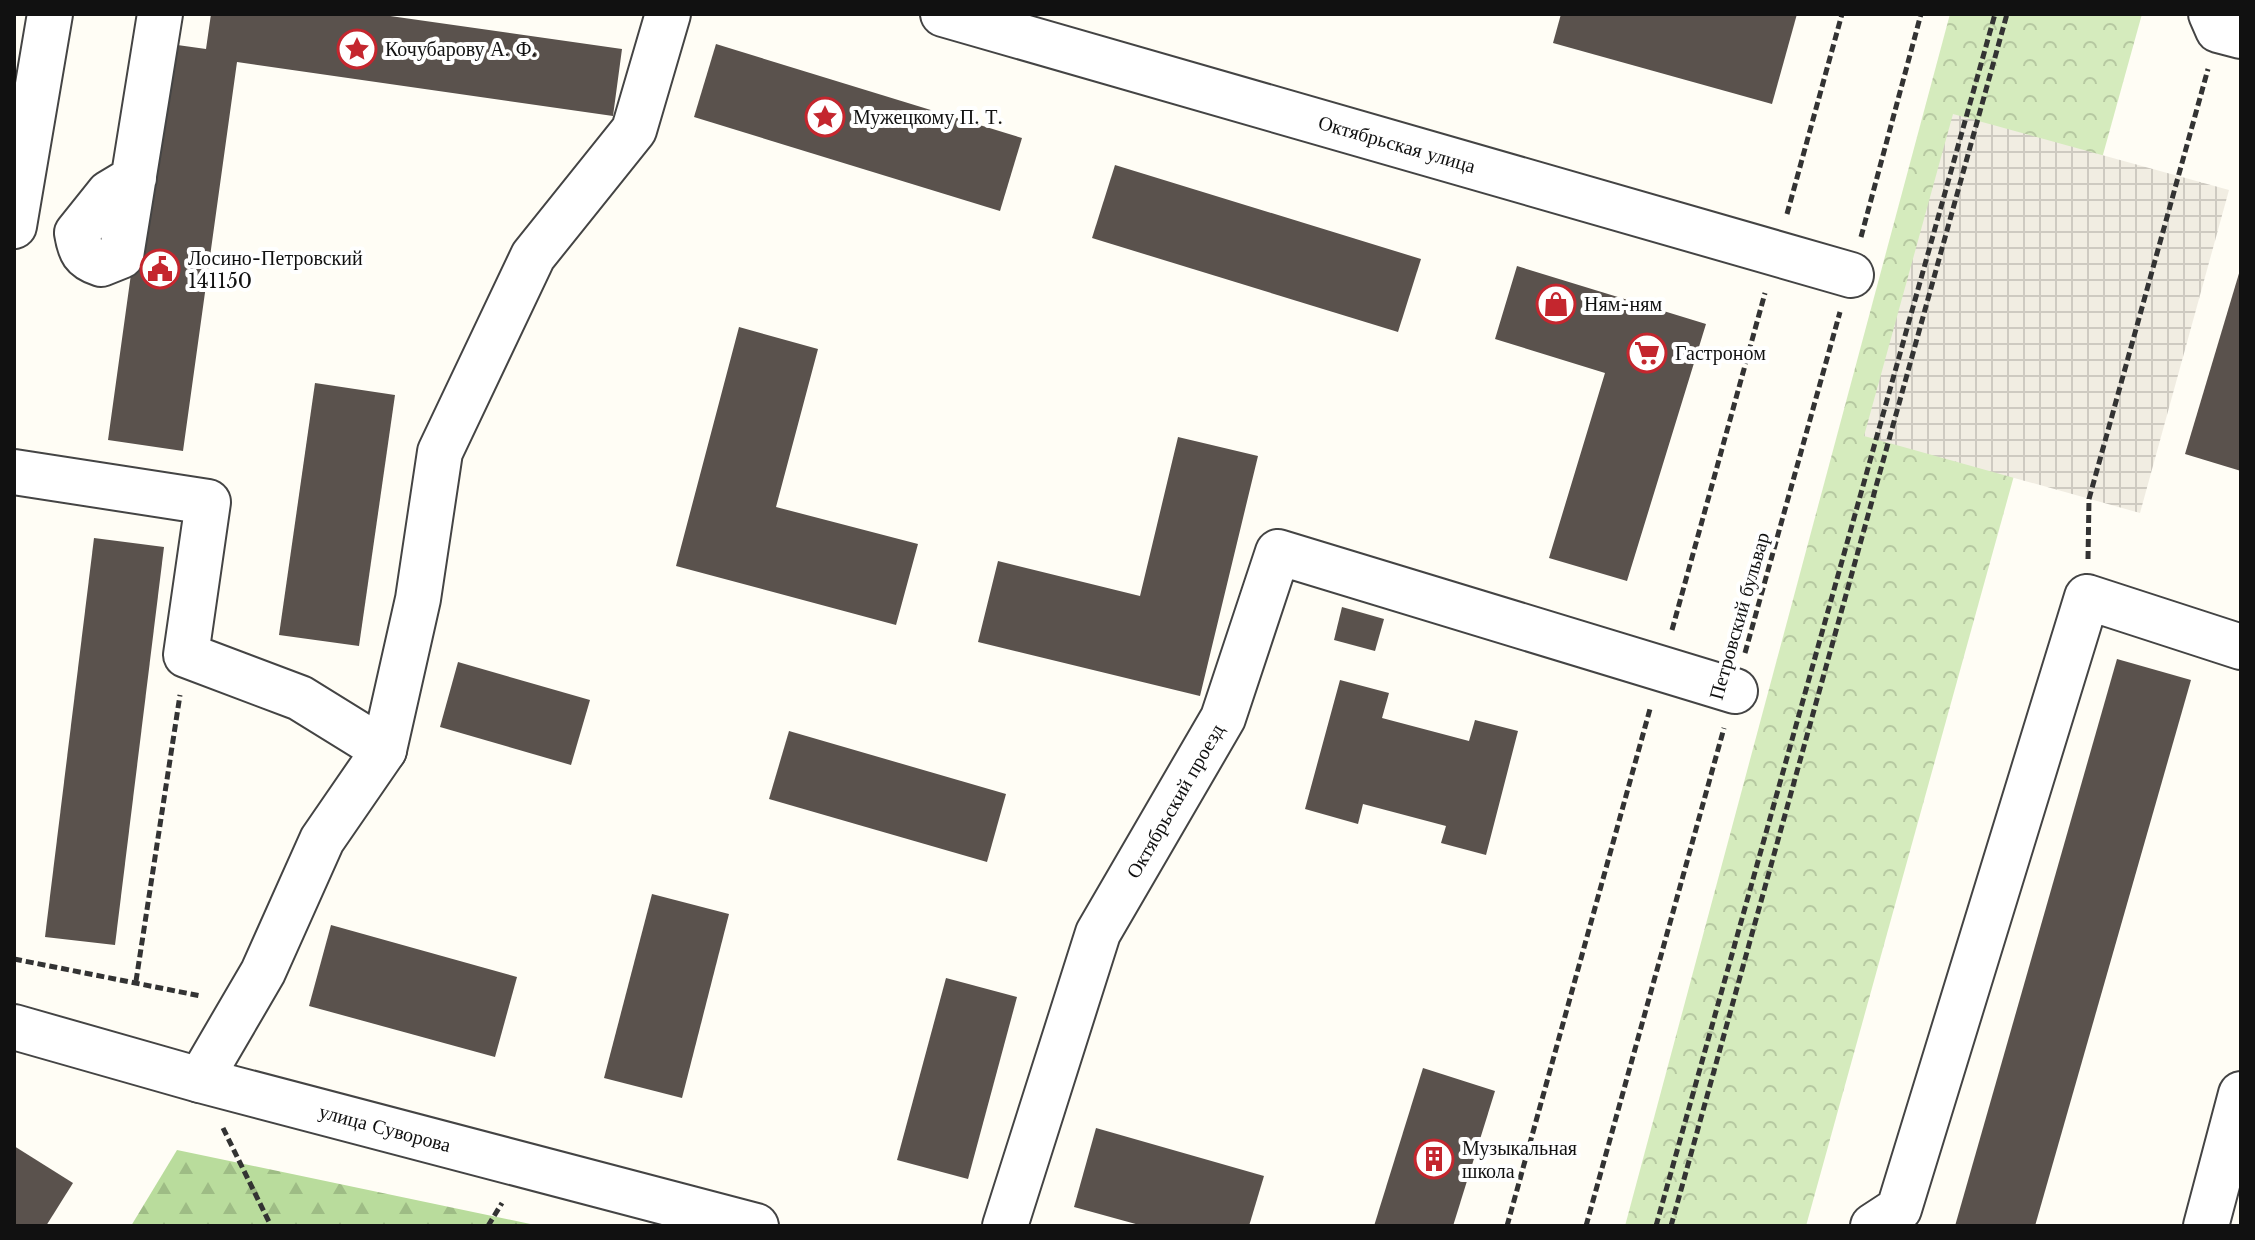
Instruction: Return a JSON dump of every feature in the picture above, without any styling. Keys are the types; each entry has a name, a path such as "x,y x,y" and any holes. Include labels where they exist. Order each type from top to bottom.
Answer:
{"street":[{"path":"14,226 50,14"},
{"path":"134,178 160,14"},
{"path":"200,1080 244,1006 322,840 384,750 418,599 440,452 533,256 634,130 668,14"},
{"name":"Октябрьская улица","path":"943,14 1851,275"},
{"path":"14,472 208,502 186,655 300,698 384,750"},
{"name":"Октябрьский проезд","path":"1005,1226 1098,933 1223,718 1278,552 1735,691"},
{"path":"1873,1226 1899,1209 2087,597 2241,647"},
{"name":"улица Суворова","path":"16,1031 756,1226"},
{"path":"2206,1226 2241,1094"}],"path":[{"path":"1507,1226 1842,14"},
{"name":"Петровский бульвар","path":"1586,1226 1921,14"},
{"path":"1656,1226 1995,14"},
{"path":"1671,1226 2007,14"},
{"path":"2087,597 2089,499 2224,27"},
{"path":"136,981 186,655"},
{"path":"14,959 136,981 244,1006"},
{"path":"200,1080 271,1226"}],"green space":[{"path":"1950,14 2142,14 1806,1226 1625,1226"},
{"path":"177,1150 540,1226 131,1226"}],"shaded area":[{"path":"1953,114 2229,190 2140,513 1864,436"}],"building":[{"path":"211,14 376,14 622,49 613,116 237,62 183,451 108,440 163,43 206,49"},
{"path":"1561,14 1797,14 1772,104 1553,43"},
{"path":"716,44 1022,138 1000,211 694,117"},
{"path":"1115,165 1421,259 1398,332 1092,238"},
{"path":"1517,266 1706,324 1627,581 1549,558 1605,373 1495,339"},
{"path":"2241,270 2241,471 2185,454"},
{"path":"739,327 818,349 776,507 918,544 896,625 676,566"},
{"path":"315,383 395,395 359,646 279,635"},
{"path":"1178,437 1258,456 1200,696 978,642 998,561 1140,596"},
{"path":"94,538 164,547 115,945 45,937"},
{"path":"1342,607 1384,619 1375,651 1334,640"},
{"path":"2117,659 2191,680 2035,1226 1955,1226"},
{"path":"458,662 590,700 571,765 440,727"},
{"path":"1340,680 1389,693 1382,718 1469,741 1475,720 1518,731 1486,855 1441,843 1446,826 1363,804 1358,824 1305,809"},
{"path":"789,731 1006,794 987,862 769,799"},
{"path":"652,894 729,914 682,1098 604,1078"},
{"path":"331,925 517,977 495,1057 309,1006"},
{"path":"946,978 1017,997 968,1179 897,1160"},
{"name":"Музыкальная школа","path":"1423,1068 1495,1091 1453,1226 1374,1226"},
{"path":"1096,1128 1264,1176 1249,1226 1143,1226 1074,1207"},
{"path":"14,1146 73,1183 46,1226 14,1226"}],"place":[{"name":"Кочубарову А. Ф.","path":"357,49"},
{"name":"Мужецкому П. Т.","path":"825,117"},
{"name":"Лосино-Петровский 141150","path":"160,269"},
{"name":"Ням-ням","path":"1556,304"},
{"name":"Гастроном","path":"1647,353"},
{"name":"Музыкальная школа","path":"1434,1159"}]}
